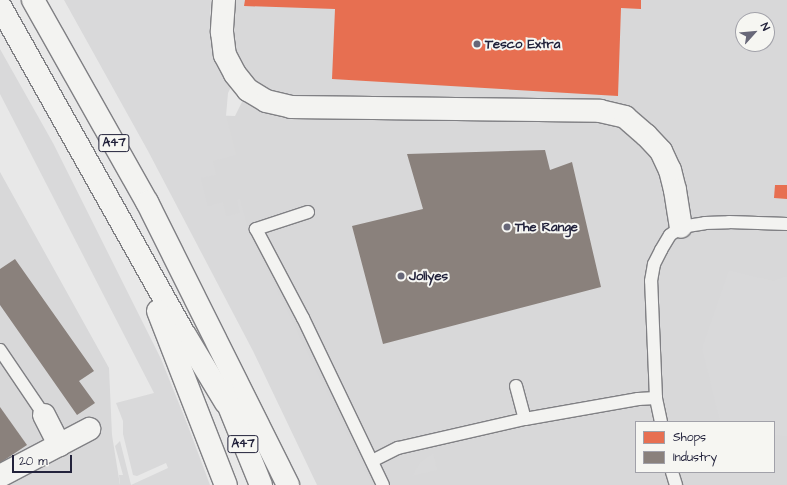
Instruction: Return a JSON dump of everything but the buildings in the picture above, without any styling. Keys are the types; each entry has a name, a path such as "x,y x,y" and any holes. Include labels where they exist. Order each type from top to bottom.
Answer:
{"main road":[{"name":"A47","path":"33,0 147,202 190,289 226,403 261,485"},
{"path":"224,0 222,32 225,55 235,74 248,90 266,101 291,107 600,111 625,117 642,130 661,151 670,170 676,190 681,227"},
{"name":"A47","path":"0,6 185,335 226,403"},
{"path":"128,233 226,485"},
{"path":"190,289 288,485"},
{"path":"44,415 59,445"},
{"path":"0,476 89,429"}],"lane":[{"path":"308,212 256,229 303,318 383,485"},
{"path":"661,421 656,398 651,281 654,264 661,250 670,236 681,227 705,223 729,222 787,224"},
{"path":"0,350 44,415"},
{"path":"516,386 525,419"},
{"path":"372,461 398,448 525,419 638,399 656,398"},
{"path":"672,473 676,485"}],"shaded area":[{"path":"64,0 211,0 210,27 219,65 232,85 228,93 226,116 236,155 213,161 216,175 201,178 208,206 223,202 226,216 240,213 237,200 240,199 249,233 372,485 317,485 253,351 148,151"},
{"path":"224,0 787,0 787,485 364,485 177,190 207,115 235,116 248,90 235,74"},
{"path":"0,49 53,143 161,359 210,485 131,485 168,468 166,463 137,476 133,475 123,434 123,421 116,403 154,393 0,94"},
{"path":"0,172 109,368 112,435 120,485 0,485"},
{"path":"729,270 773,281 787,276 787,436 775,435 775,421 720,421 702,348"},
{"path":"120,441 131,485 120,485 119,475 123,475 115,446"},
{"path":"433,453 437,470 412,476 420,463"}],"place":[{"name":"Tesco Extra","path":"477,44"},
{"name":"The Range","path":"507,227"},
{"name":"Jollyes","path":"401,276"}]}
